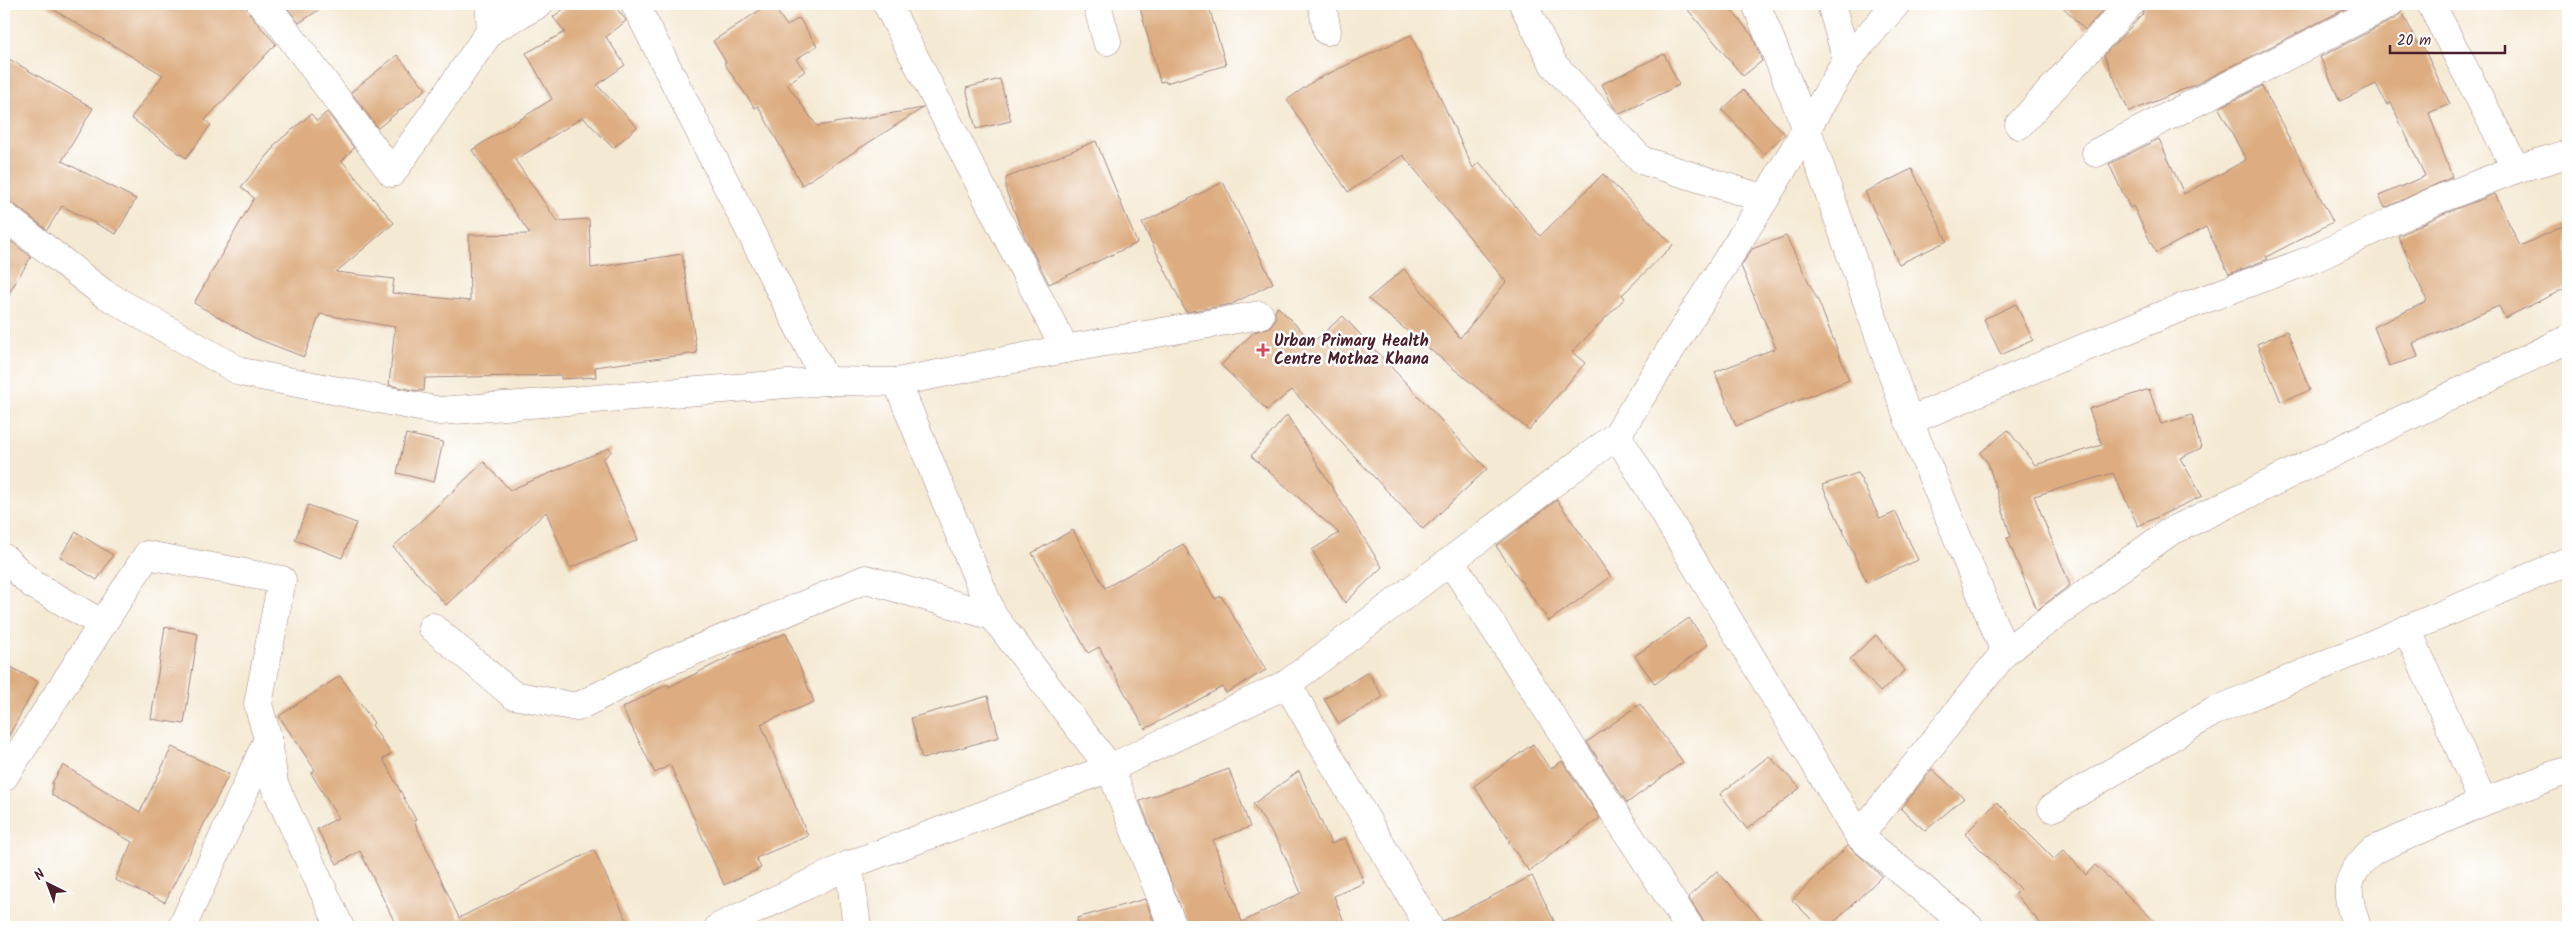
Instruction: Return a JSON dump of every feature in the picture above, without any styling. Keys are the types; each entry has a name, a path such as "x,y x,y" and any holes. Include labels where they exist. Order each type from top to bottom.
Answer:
{"street":[{"path":"261,4 277,19 392,173 491,30 539,4"},
{"path":"489,4 491,30"},
{"path":"635,4 826,381"},
{"path":"887,4 1065,349"},
{"path":"1097,4 1107,41"},
{"path":"1322,4 1327,32"},
{"path":"1523,4 1554,65 1641,160 1765,200"},
{"path":"1756,4 1806,126 1909,421 2005,652"},
{"path":"1831,4 1847,60"},
{"path":"719,927 849,865 1110,768 1287,684 1617,435 1765,200 1806,126 1847,60 1896,4"},
{"path":"2019,125 2130,4"},
{"path":"2096,153 2388,4"},
{"path":"2432,4 2516,169"},
{"path":"1909,421 2165,314 2313,259 2437,200 2516,169 2568,154"},
{"path":"4,216 103,293 241,372 440,411 826,381 897,382 1065,349 1260,315"},
{"path":"1859,836 2005,652 2168,533 2568,339"},
{"path":"897,382 993,616 1110,768 1173,927"},
{"path":"1617,435 1859,836 1969,927"},
{"path":"4,777 147,555 282,580 258,704 268,739 274,784 340,927"},
{"path":"4,558 32,584 103,624"},
{"path":"2052,808 2213,712 2568,561"},
{"path":"1451,562 1690,927"},
{"path":"432,627 513,695 578,707 660,664 866,579 993,616"},
{"path":"2407,629 2483,802"},
{"path":"1287,684 1429,927"},
{"path":"182,927 268,739"},
{"path":"2357,927 2350,905 2349,880 2357,864 2372,851 2483,802 2568,770"},
{"path":"849,865 858,927"}],"building":[{"path":"44,4 246,4 250,15 276,44 205,120 211,125 186,158 131,118 163,75"},
{"path":"284,4 328,4 299,23"},
{"path":"570,4 613,4 625,19 626,21 606,37 625,65 597,85 637,127 613,148 583,117 515,160 557,221 589,219 591,268 682,254 697,353 595,367 596,377 561,379 561,375 425,378 424,391 413,390 389,385 395,327 320,314 304,357 255,338 194,303 254,198 241,187 274,148 273,146 311,114 317,121 327,112 354,148 342,161 394,223 336,272 394,279 392,293 470,301 469,235 530,234 472,150 552,99 526,53 565,32 553,17"},
{"path":"769,4 772,4 787,26 799,18 817,46 796,59 805,71 787,84 817,126 923,108 802,185 758,106 755,108 724,63 726,62 713,41"},
{"path":"1139,4 1208,4 1226,65 1166,83 1165,81 1160,82"},
{"path":"1683,4 1726,4 1752,35 1762,61 1743,76"},
{"path":"2060,4 2109,4 2085,30"},
{"path":"2145,4 2355,4 2197,84 2129,112 2104,55 2142,15"},
{"path":"2402,12 2418,44 2421,42 2450,104 2429,113 2452,177 2385,208 2379,196 2425,176 2391,103 2387,105 2376,84 2340,101 2320,57 2396,18"},
{"path":"1411,35 1473,168 1479,162 1540,236 1603,174 1673,245 1622,295 1625,298 1572,352 1585,363 1529,430 1368,299 1404,269 1460,338 1506,282 1403,155 1348,192 1287,100 1315,80"},
{"path":"1664,54 1679,85 1620,114 1613,106 1602,84"},
{"path":"397,55 426,89 378,128 351,92"},
{"path":"4,56 93,108 62,161 136,199 116,234 62,206 47,230 14,204 4,201"},
{"path":"1000,79 1011,121 976,129 966,88"},
{"path":"2262,86 2333,222 2266,257 2268,259 2229,274 2206,227 2156,253 2133,206 2130,208 2109,164 2159,139 2184,194 2246,160 2219,108"},
{"path":"1743,90 1785,134 1764,154 1722,110"},
{"path":"1096,141 1137,243 1049,284 1025,237 1006,191 1006,178"},
{"path":"1912,169 1947,241 1899,264 1865,192"},
{"path":"1223,182 1273,283 1232,304 1186,312 1142,223"},
{"path":"2495,194 2520,246 2568,224 2568,287 2505,318 2499,306 2413,343 2418,357 2389,366 2374,327 2427,301 2398,236 2443,214"},
{"path":"4,236 31,257 4,301"},
{"path":"1786,236 1820,305 1849,380 1736,426 1715,372 1776,348 1741,266 1752,249"},
{"path":"2016,304 2033,340 2001,355 1984,319"},
{"path":"1278,307 1313,342 1343,316 1487,469 1423,529 1292,390 1267,410 1221,365 1254,332 1270,327 1275,320 1275,311"},
{"path":"2287,331 2310,390 2281,402 2257,344"},
{"path":"2149,389 2161,424 2192,415 2201,448 2180,458 2202,496 2138,526 2113,473 2034,496 2070,585 2037,610 2007,538 2011,537 1988,463 1980,453 2008,430 2035,465 2102,445 2089,409"},
{"path":"1287,415 1382,567 1345,603 1312,550 1339,533 1251,456"},
{"path":"406,434 443,442 434,482 397,473"},
{"path":"609,448 612,451 603,459 638,540 570,568 546,512 446,605 393,547 484,462 510,490"},
{"path":"1858,473 1880,519 1896,512 1918,560 1867,583 1822,485"},
{"path":"1557,500 1611,577 1549,621 1496,546"},
{"path":"308,505 356,523 342,558 295,540"},
{"path":"1073,530 1105,588 1183,544 1215,599 1221,596 1266,670 1226,693 1222,687 1145,729 1099,647 1088,653 1032,553"},
{"path":"76,532 113,555 97,580 60,557"},
{"path":"1689,618 1708,645 1655,684 1635,656"},
{"path":"165,627 198,634 184,724 151,719"},
{"path":"786,633 814,702 761,724 808,836 756,858 761,868 724,885 670,765 655,773 622,708 668,684 669,687 731,656"},
{"path":"1876,635 1905,671 1880,692 1850,659"},
{"path":"4,663 38,682 4,745"},
{"path":"1368,672 1383,697 1339,724 1324,699"},
{"path":"340,676 374,723 372,725 391,754 383,759 416,820 414,821 459,918 594,850 630,927 397,927 360,851 337,864 317,829 338,818 311,773 315,770 279,716"},
{"path":"988,696 999,737 922,759 911,718"},
{"path":"1640,704 1683,762 1627,803 1587,742"},
{"path":"1533,744 1550,769 1562,761 1600,818 1529,871 1508,842 1510,841 1474,786"},
{"path":"172,747 229,774 165,902 115,880 132,842 52,795 52,783 63,765 140,812"},
{"path":"1769,756 1800,788 1747,829 1720,794"},
{"path":"1229,769 1250,827 1213,840 1242,922 1301,893 1280,845 1253,804 1299,771 1331,844 1345,838 1364,883 1334,896 1346,927 1188,927 1140,801"},
{"path":"1932,769 1964,798 1925,831 1901,809"},
{"path":"1997,802 2054,859 2064,850 2086,875 2095,865 2161,927 2044,927 2015,894 2020,889 1965,834"},
{"path":"1848,846 1882,876 1829,927 1819,927 1792,900"},
{"path":"1717,871 1768,927 1710,927 1702,919 1688,897"},
{"path":"1532,876 1557,927 1445,927 1443,921"},
{"path":"1145,899 1156,927 1079,927 1077,918"}],"place":[{"name":"Urban Primary Health Centre Mothaz Khana","path":"1263,350"}]}
